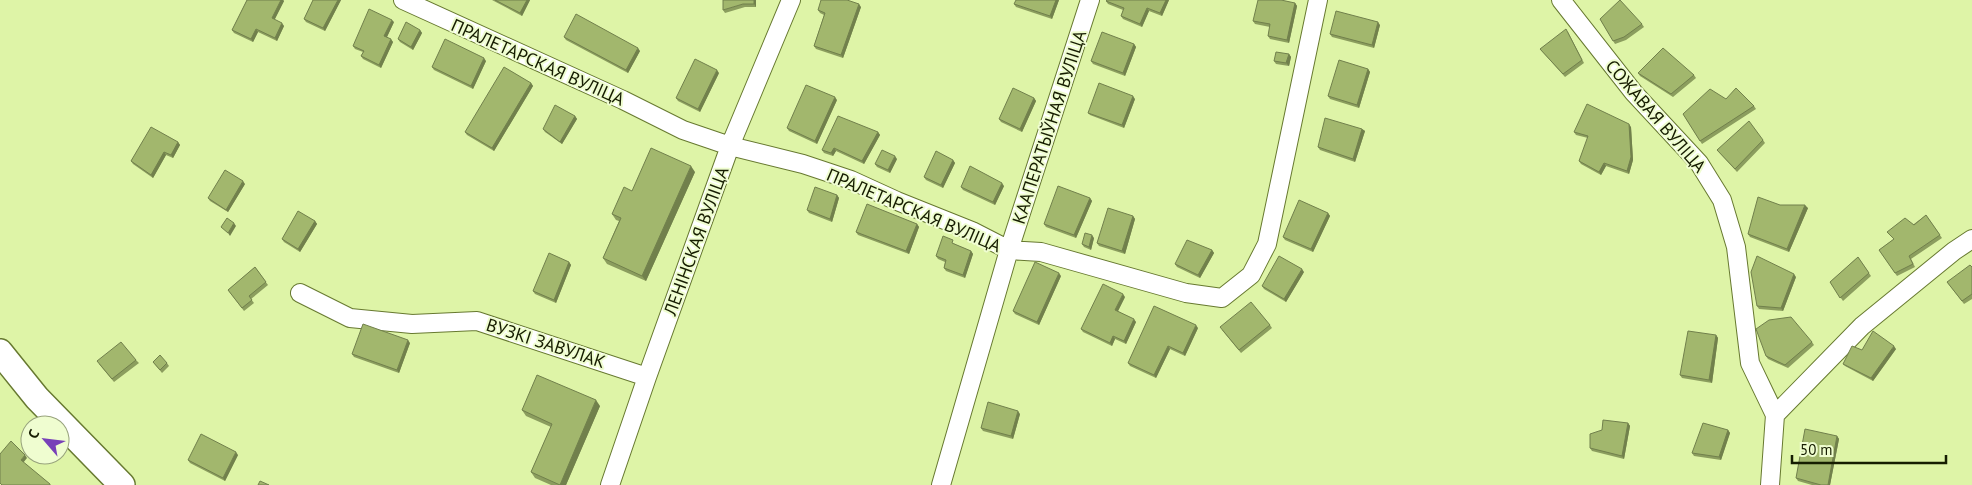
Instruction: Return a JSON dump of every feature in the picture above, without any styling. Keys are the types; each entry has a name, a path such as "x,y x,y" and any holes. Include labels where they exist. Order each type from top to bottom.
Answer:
{"main road":[{"path":"0,352 37,398 122,485"}],"street":[{"name":"ПРАЛЕТАРСКАЯ ВУЛІЦА","path":"403,0 623,100 683,130 730,146 803,164 851,180 972,231 1009,250 1041,252 1186,293 1222,298 1251,275 1267,244 1318,0"},
{"name":"ЛЕНІНСКАЯ ВУЛІЦА","path":"610,485 730,146 791,0"},
{"name":"КААПЕРАТЫЎНАЯ ВУЛІЦА","path":"941,485 1009,250 1090,0"},
{"name":"СОЖАВАЯ ВУЛІЦА","path":"1561,0 1634,93 1700,163 1722,200 1736,248 1750,363 1775,414"},
{"path":"1770,485 1775,414 1862,326 1972,239"},
{"name":"ВУЗКІ ЗАВУЛАК","path":"300,293 350,318 412,324 477,321 647,377"}],"building":[{"path":"247,0 281,0 272,18 282,23 275,38 256,29 251,39 232,30"},
{"path":"313,0 338,0 323,28 304,19"},
{"path":"495,0 527,0 520,13"},
{"path":"723,0 754,0 754,4 743,4 723,10"},
{"path":"821,0 847,0 859,4 841,55 814,46 825,13 818,10"},
{"path":"1016,0 1056,0 1050,16 1014,4"},
{"path":"1107,0 1166,0 1160,13 1147,8 1140,24 1121,16 1124,8"},
{"path":"1258,0 1281,0 1295,3 1287,40 1268,36 1270,24 1253,21"},
{"path":"1620,0 1642,24 1624,37 1613,41 1600,19"},
{"path":"369,9 392,20 384,36 391,39 379,65 361,56 364,51 353,46"},
{"path":"1336,11 1378,22 1372,45 1330,34"},
{"path":"576,14 638,48 626,70 564,37"},
{"path":"406,22 420,30 411,47 398,39"},
{"path":"1566,29 1582,60 1563,74 1540,49"},
{"path":"1102,32 1134,44 1123,73 1091,61"},
{"path":"445,39 484,58 471,86 432,67"},
{"path":"1663,48 1694,75 1671,94 1638,73"},
{"path":"1276,52 1289,54 1286,63 1274,61"},
{"path":"695,59 717,70 698,109 676,98"},
{"path":"1339,60 1368,69 1357,105 1328,96"},
{"path":"504,67 531,83 492,148 465,132"},
{"path":"1099,83 1133,96 1122,125 1088,113"},
{"path":"806,85 835,97 815,141 787,128"},
{"path":"1013,88 1034,98 1020,129 999,119"},
{"path":"1736,88 1754,106 1700,141 1683,114 1710,89 1726,99"},
{"path":"1587,104 1629,124 1631,157 1627,171 1604,163 1599,172 1579,161 1588,136 1574,132"},
{"path":"555,105 575,116 560,142 543,129"},
{"path":"838,116 878,132 862,161 834,148 831,153 822,150"},
{"path":"1325,118 1362,129 1353,159 1318,147"},
{"path":"1749,121 1763,140 1735,169 1717,150"},
{"path":"151,127 178,142 171,155 164,152 151,175 131,161"},
{"path":"651,148 691,166 642,276 603,258 621,218 612,214 624,187 632,191"},
{"path":"882,150 895,156 888,170 875,164"},
{"path":"936,151 953,160 941,185 924,177"},
{"path":"970,166 1002,183 993,202 961,187"},
{"path":"225,170 243,181 226,210 208,198"},
{"path":"1058,186 1090,198 1074,235 1044,224"},
{"path":"815,187 837,195 830,219 807,210"},
{"path":"1758,197 1780,205 1805,205 1787,249 1748,234"},
{"path":"1299,200 1328,213 1311,249 1283,237"},
{"path":"867,204 917,224 906,251 856,232"},
{"path":"1108,208 1133,216 1122,251 1097,243"},
{"path":"298,211 315,221 298,249 282,239"},
{"path":"1926,215 1940,235 1909,256 1913,264 1895,273 1879,250 1894,239 1887,232 1905,218 1914,225"},
{"path":"227,218 234,223 228,233 221,227"},
{"path":"1085,233 1092,235 1089,247 1082,244"},
{"path":"943,236 953,240 952,243 971,251 963,275 944,268 946,260 936,256"},
{"path":"1187,240 1212,250 1198,275 1175,264"},
{"path":"549,253 569,262 554,300 533,291"},
{"path":"1279,256 1302,269 1284,299 1262,286"},
{"path":"1757,256 1794,274 1781,308 1757,306 1751,272"},
{"path":"1858,257 1869,273 1840,298 1830,282"},
{"path":"1035,262 1059,273 1037,322 1013,311"},
{"path":"1970,265 1972,267 1972,294 1962,301 1947,282"},
{"path":"255,267 266,282 249,296 252,300 242,308 228,290"},
{"path":"1103,284 1123,294 1115,310 1134,319 1124,341 1113,336 1110,343 1081,329"},
{"path":"1251,302 1270,325 1239,350 1220,327"},
{"path":"1154,306 1196,325 1183,353 1168,346 1154,375 1128,363"},
{"path":"1791,317 1812,342 1785,365 1766,356 1756,329 1769,320"},
{"path":"363,324 408,340 397,370 352,354"},
{"path":"1688,331 1716,335 1709,380 1680,375"},
{"path":"1873,331 1894,346 1871,378 1843,364 1852,346 1862,350"},
{"path":"121,342 136,360 112,379 97,361"},
{"path":"160,355 167,363 160,370 153,362"},
{"path":"537,375 596,400 560,485 531,472 552,424 522,410"},
{"path":"988,402 1018,411 1011,436 981,428"},
{"path":"1603,420 1628,423 1622,456 1590,448 1590,434 1602,430"},
{"path":"1703,423 1728,430 1719,457 1692,453"},
{"path":"1805,429 1837,436 1828,485 1796,478"},
{"path":"201,434 236,452 223,478 188,460"},
{"path":"11,441 20,450 20,465 27,465 50,485 2,485 0,483 0,454"},
{"path":"260,481 269,485 258,485"}]}
